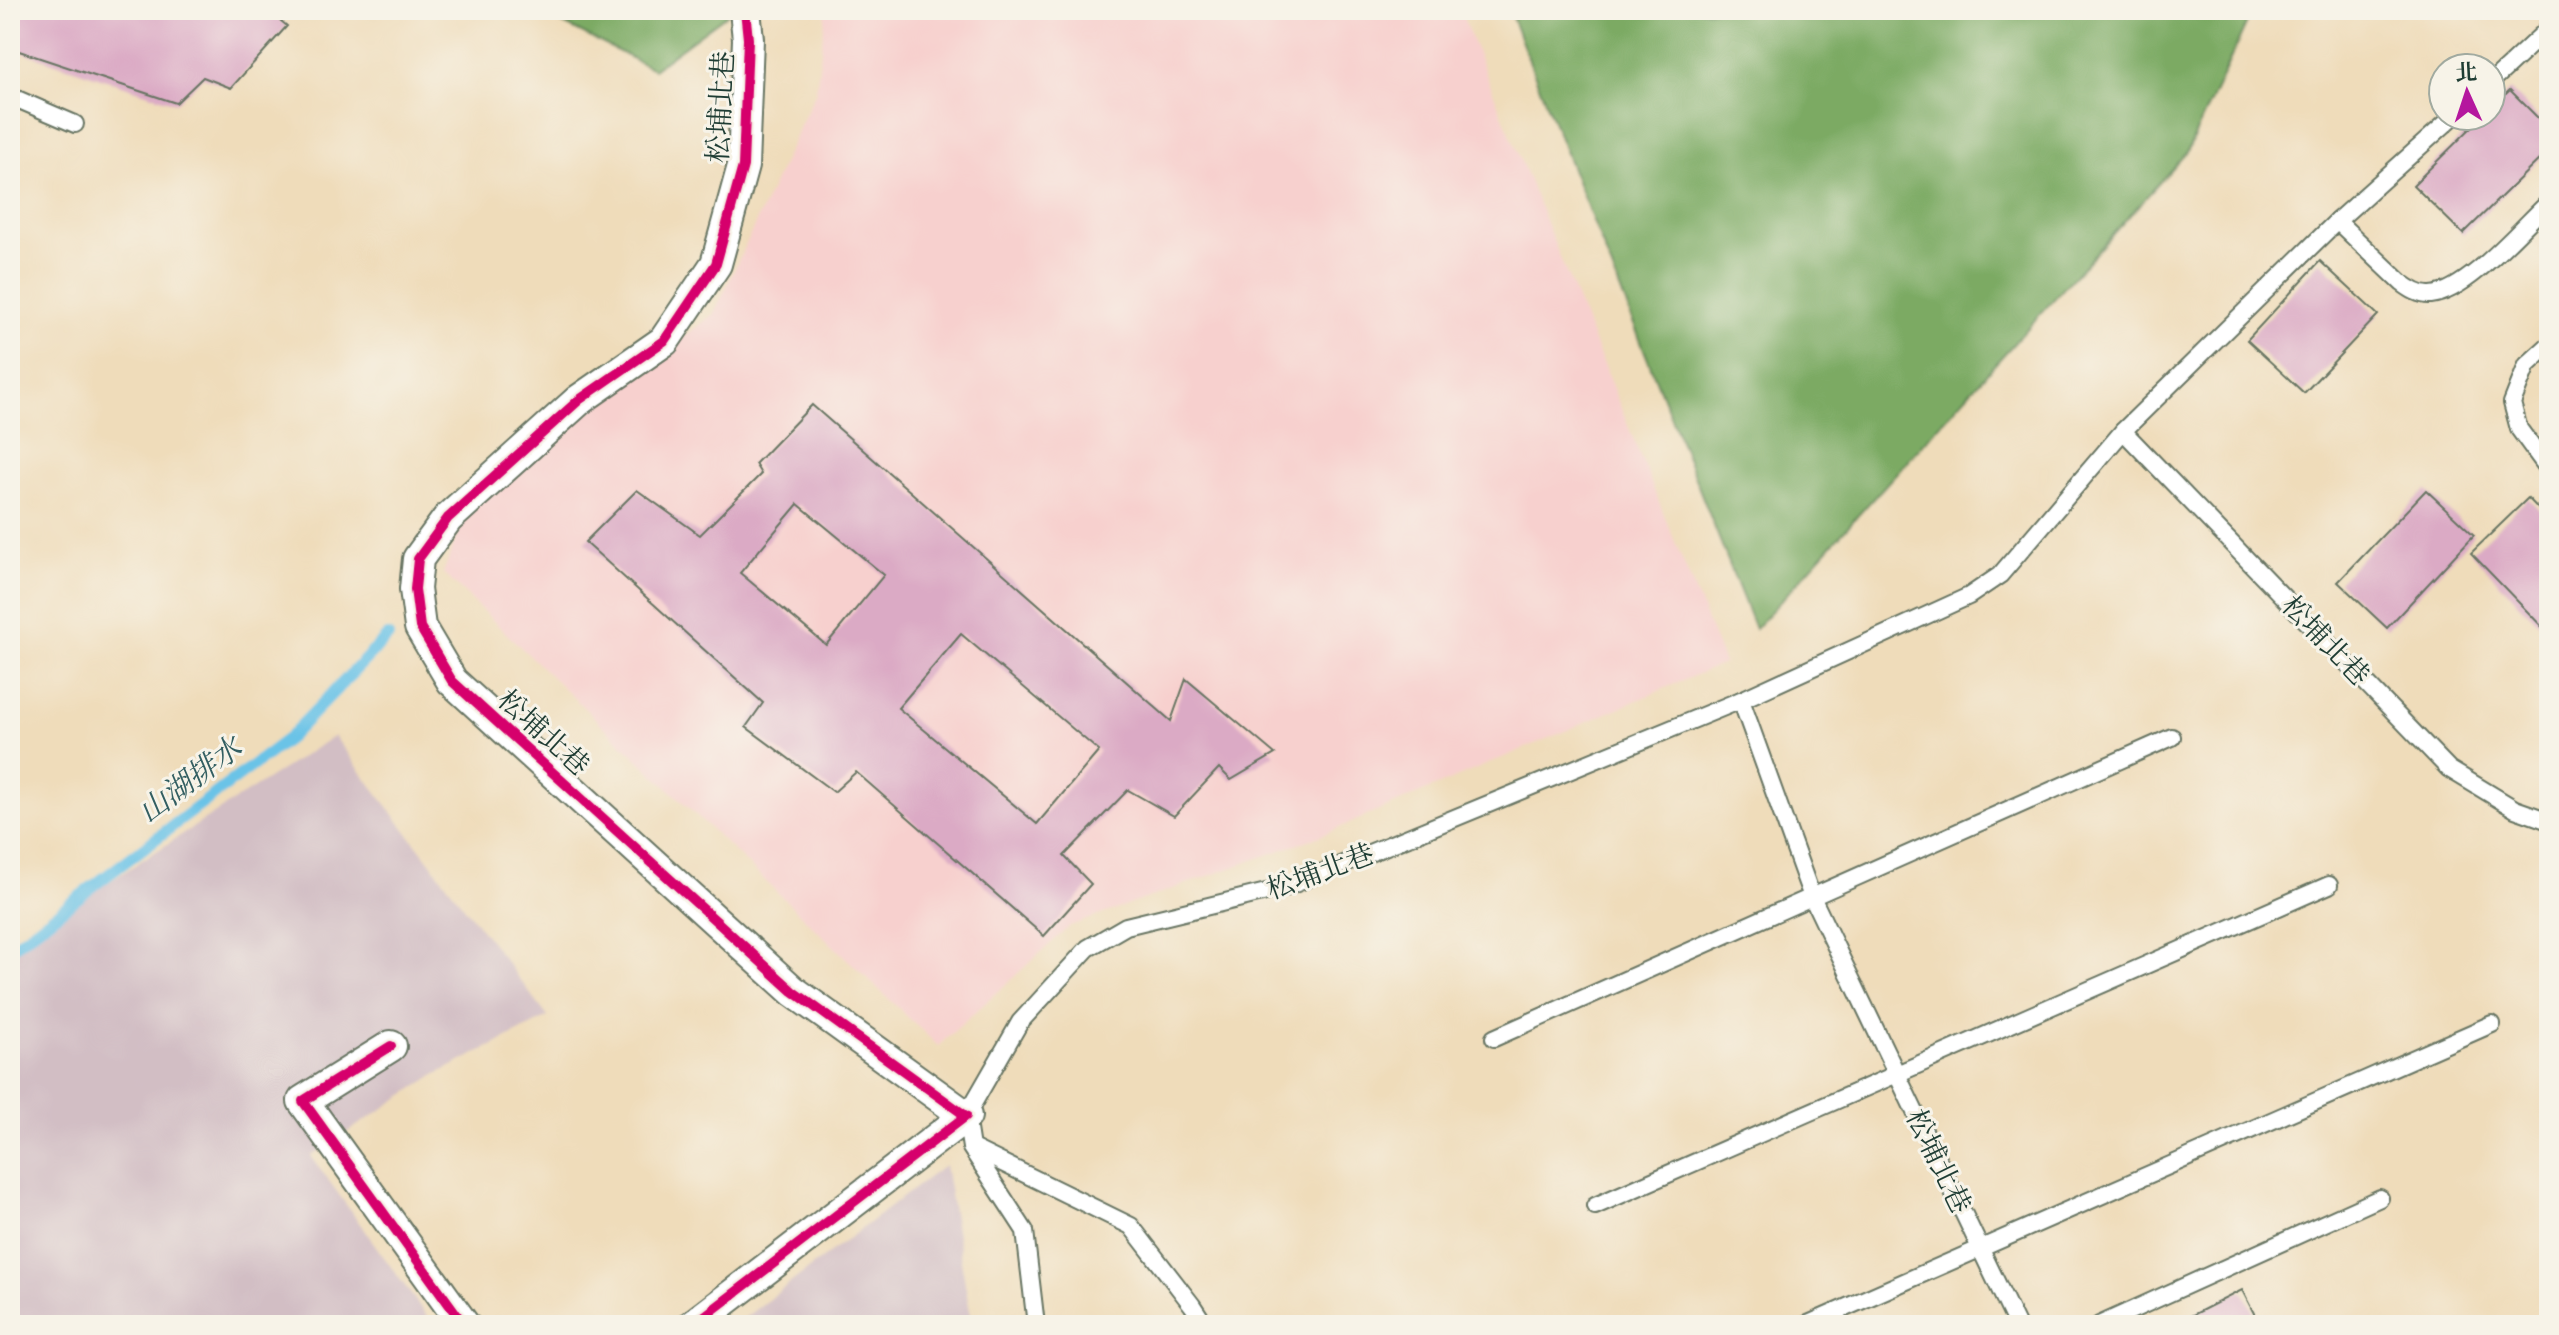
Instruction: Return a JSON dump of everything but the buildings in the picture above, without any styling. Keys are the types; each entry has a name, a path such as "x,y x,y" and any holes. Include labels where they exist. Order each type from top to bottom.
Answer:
{"street":[{"name":"松埔北巷","path":"693,1325 966,1116 793,991 452,681 420,627 415,589 418,559 448,518 579,400 664,341 716,264 743,166 748,39 745,10"},
{"path":"391,1046 303,1101 464,1325"}],"lane":[{"path":"2507,67 2549,28"},
{"path":"10,96 75,124"},
{"name":"松埔北巷","path":"966,1116 1020,1022 1088,948 1126,926 1287,887 1741,700 1969,596 2000,575 2123,431 2337,221 2436,132"},
{"path":"2337,221 2402,283 2413,291 2429,296 2448,291 2466,281 2549,202"},
{"path":"2549,345 2527,365 2512,403 2519,429 2549,470"},
{"name":"松埔北巷","path":"2123,431 2449,769 2515,809 2549,821"},
{"name":"松埔北巷","path":"1741,700 1812,897 2017,1325"},
{"path":"1494,1038 2172,737"},
{"name":"松埔北巷","path":"1595,1206 2329,885"},
{"name":"松埔北巷","path":"1806,1325 2492,1024"},
{"path":"966,1116 971,1148 1025,1231 1036,1325"},
{"path":"971,1148 1131,1226 1205,1325"},
{"path":"2099,1325 2380,1198"}],"shaded area":[{"path":"1460,10 1724,663 1320,836 1070,926 938,1046 443,573 472,497 714,314 816,91 826,11"},
{"path":"334,736 548,1017 433,1076 311,1156 433,1325 10,1325 10,946"},
{"path":"945,1165 972,1325 735,1325"}],"green space":[{"path":"536,10 733,10 653,69"},
{"path":"1509,10 2253,10 2187,152 1755,629"}],"waterway":[{"name":"山湖排水","path":"10,949 289,738 388,636"}],"cycle path":[{"path":"693,1325 966,1116 793,991 452,681 420,627 415,589 418,559 448,518 579,400 664,341 716,264 743,166 748,39 745,10"},
{"path":"391,1046 303,1101 464,1325"}]}
